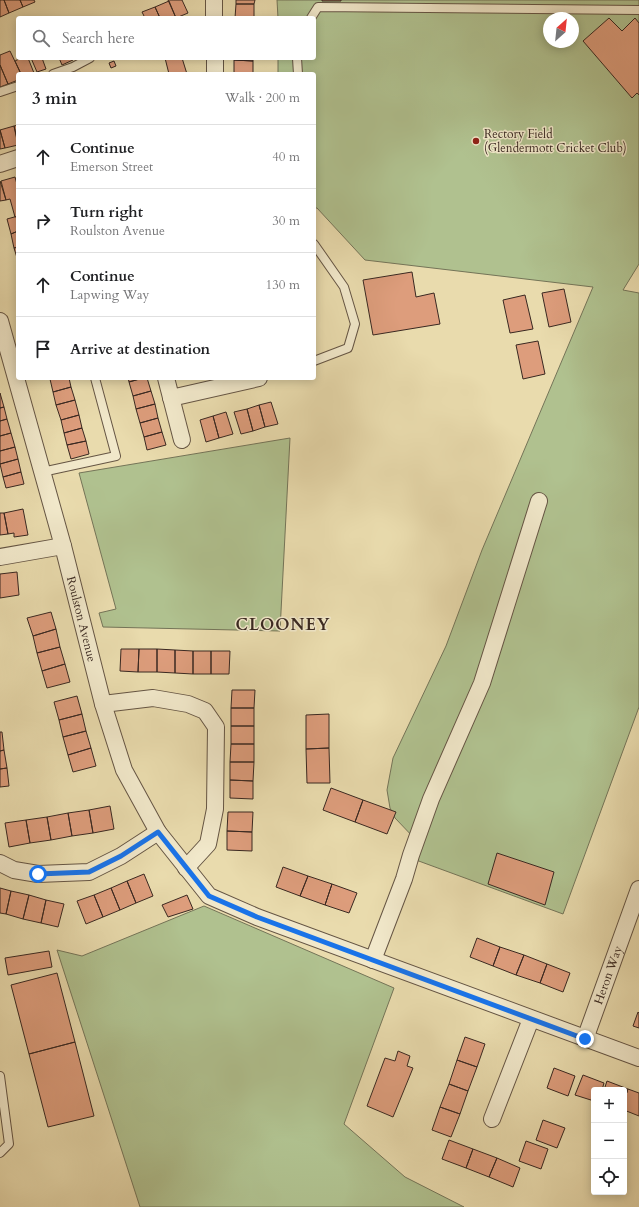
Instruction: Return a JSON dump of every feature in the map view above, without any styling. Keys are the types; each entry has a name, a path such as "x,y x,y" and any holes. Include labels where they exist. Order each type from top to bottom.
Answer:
{"street":[{"path":"214,0 214,16"},
{"path":"215,60 215,72"},
{"path":"0,164 16,159"},
{"name":"Roulston Avenue","path":"0,321 16,379"},
{"name":"Roulston Avenue","path":"16,380 63,546 103,704 124,770 158,832 209,896 257,917 373,960"},
{"path":"166,380 182,440"},
{"path":"171,398 250,380"},
{"path":"539,501 482,682 431,798 404,879 373,960 639,1058"},
{"path":"0,557 63,546"},
{"path":"103,704 154,698 188,704 205,710 216,727 214,816 208,844 186,868"},
{"path":"0,863 14,870 38,874 89,872 121,856 158,832"},
{"name":"Heron Way","path":"585,1039 639,889"},
{"path":"492,1119 531,1019"}],"lane":[{"path":"312,16 318,7 639,10"},
{"path":"59,72 86,60"},
{"path":"297,60 298,72"},
{"path":"0,92 16,87"},
{"path":"316,247 344,287 355,324 348,348 316,360"},
{"path":"42,472 116,456 96,380"},
{"path":"0,1076 9,1144 0,1153"}],"green space":[{"path":"277,0 639,0 639,264 623,290 639,293 639,707 563,914 416,860 417,841 395,818 390,808 387,790 393,758 446,646 482,550 593,287 365,260 316,208 316,72 278,72 278,60 316,60 316,16 278,16"},
{"path":"290,438 280,631 103,627 99,613 116,609 79,473"},
{"path":"204,906 394,988 344,1124 405,1177 464,1207 140,1207 57,950 82,956"}],"building":[{"path":"0,0 4,0 9,13 0,17"},
{"path":"4,0 20,0 23,7 9,13"},
{"path":"20,0 34,0 35,2 23,7"},
{"path":"168,0 182,0 188,13 181,16 175,16"},
{"path":"236,0 255,0 254,4 236,4"},
{"path":"341,0 341,1 322,1"},
{"path":"169,1 175,16 159,16 155,7"},
{"path":"236,4 254,4 254,16 235,16"},
{"path":"155,7 159,16 144,16 142,12"},
{"path":"609,18 622,31 635,18 639,23 639,95 637,93 632,98 583,41"},
{"path":"10,51 20,72 16,72 16,81 8,84 0,65 0,55"},
{"path":"29,60 34,72 20,72 15,61"},
{"path":"32,60 43,60 46,69 37,72"},
{"path":"60,60 73,60 62,65"},
{"path":"166,60 183,60 186,72 168,72"},
{"path":"234,60 253,61 253,72 234,72"},
{"path":"114,61 116,66 111,68 109,63"},
{"path":"0,65 8,84 0,87"},
{"path":"14,126 16,145 5,148 0,130"},
{"path":"0,130 5,148 0,149"},
{"path":"15,177 16,217 10,199 6,200 1,181"},
{"path":"0,181 6,200 0,201"},
{"path":"16,217 16,232 11,234 7,219"},
{"path":"16,232 16,248 14,248 11,234"},
{"path":"412,272 416,297 434,293 440,324 373,335 363,280"},
{"path":"564,289 571,322 549,327 542,293"},
{"path":"525,295 533,329 510,333 503,300"},
{"path":"538,341 545,374 523,379 516,345"},
{"path":"50,380 69,380 71,387 53,392"},
{"path":"136,380 148,380 151,391 133,396 129,382"},
{"path":"71,387 75,400 56,405 53,392"},
{"path":"151,391 155,404 136,409 133,396"},
{"path":"0,393 4,407 0,408"},
{"path":"75,400 79,415 61,420 56,405"},
{"path":"271,402 278,424 265,427 259,405"},
{"path":"155,404 158,418 140,423 136,409"},
{"path":"259,405 265,427 253,431 247,409"},
{"path":"4,407 7,419 0,421 0,408"},
{"path":"247,409 253,431 241,434 234,412"},
{"path":"226,412 233,434 219,438 213,416"},
{"path":"79,415 82,428 64,433 61,420"},
{"path":"213,416 219,438 206,442 200,420"},
{"path":"158,418 162,432 144,437 140,423"},
{"path":"7,419 11,433 0,436 0,421"},
{"path":"82,428 86,441 67,445 64,433"},
{"path":"162,432 166,445 147,450 144,437"},
{"path":"11,433 15,447 0,451 0,436"},
{"path":"86,441 89,454 71,459 67,445"},
{"path":"15,447 18,459 0,464 0,451"},
{"path":"18,459 21,472 3,477 0,464"},
{"path":"21,472 24,484 6,488 3,477"},
{"path":"23,509 28,535 14,537 14,533 8,534 4,513"},
{"path":"0,513 4,513 8,534 0,535"},
{"path":"17,572 19,595 0,598 0,574"},
{"path":"51,612 56,629 33,636 27,618"},
{"path":"56,629 60,647 37,653 33,636"},
{"path":"60,647 65,664 42,671 37,653"},
{"path":"121,649 139,649 138,672 120,671"},
{"path":"139,649 157,649 157,672 138,672"},
{"path":"157,649 175,650 175,673 157,672"},
{"path":"175,650 193,651 193,674 175,673"},
{"path":"193,651 211,651 211,674 193,674"},
{"path":"211,651 230,651 229,674 211,674"},
{"path":"65,664 70,682 47,688 42,671"},
{"path":"232,690 255,690 254,708 231,708"},
{"path":"77,696 82,714 59,720 54,702"},
{"path":"231,708 254,708 254,726 231,726"},
{"path":"82,714 86,731 63,737 59,720"},
{"path":"329,714 329,748 306,749 306,715"},
{"path":"231,726 254,726 254,744 231,744"},
{"path":"86,731 91,748 68,755 63,737"},
{"path":"0,732 2,732 4,750 0,751"},
{"path":"231,744 254,744 254,762 230,762"},
{"path":"91,748 96,766 73,772 68,755"},
{"path":"329,748 330,783 307,783 306,749"},
{"path":"4,750 7,768 0,769 0,751"},
{"path":"230,762 254,762 253,781 230,780"},
{"path":"7,768 9,786 0,787 0,769"},
{"path":"230,780 253,781 253,799 230,798"},
{"path":"331,788 363,800 355,822 323,810"},
{"path":"363,800 396,812 387,834 355,822"},
{"path":"110,806 114,829 93,833 89,810"},
{"path":"89,810 93,833 72,836 68,813"},
{"path":"228,812 253,812 252,832 227,831"},
{"path":"68,813 72,836 51,840 47,817"},
{"path":"47,817 51,840 30,843 26,820"},
{"path":"26,820 30,843 9,847 5,823"},
{"path":"227,831 252,832 252,851 227,850"},
{"path":"497,853 554,872 545,905 488,884"},
{"path":"283,867 308,876 300,896 276,887"},
{"path":"144,874 153,896 136,903 127,881"},
{"path":"308,876 332,884 325,905 300,896"},
{"path":"127,881 136,903 120,910 111,888"},
{"path":"332,884 357,893 349,913 325,905"},
{"path":"0,888 11,891 6,914 0,913"},
{"path":"111,888 120,910 103,917 94,895"},
{"path":"11,891 29,895 23,919 6,914"},
{"path":"29,895 46,900 41,923 23,919"},
{"path":"94,895 103,917 86,924 77,901"},
{"path":"187,895 193,909 168,917 162,905"},
{"path":"46,900 64,904 58,927 41,923"},
{"path":"477,938 500,947 493,966 470,957"},
{"path":"500,947 524,955 516,975 493,966"},
{"path":"49,951 52,967 8,975 5,958"},
{"path":"524,955 547,964 540,983 516,975"},
{"path":"547,964 570,973 563,992 540,983"},
{"path":"57,973 75,1042 29,1054 11,985"},
{"path":"638,1012 639,1013 639,1028 633,1026"},
{"path":"465,1037 485,1044 477,1067 457,1060"},
{"path":"75,1042 94,1116 48,1127 29,1054"},
{"path":"398,1051 410,1056 407,1066 413,1068 393,1117 367,1106 385,1058 395,1061"},
{"path":"457,1060 477,1067 468,1091 449,1084"},
{"path":"554,1068 575,1076 568,1096 547,1088"},
{"path":"583,1075 604,1083 603,1087 591,1087 591,1100 575,1095"},
{"path":"607,1081 623,1087 605,1087"},
{"path":"449,1084 468,1091 460,1114 440,1107"},
{"path":"628,1089 639,1093 639,1116 627,1111"},
{"path":"440,1107 460,1114 451,1137 432,1130"},
{"path":"543,1120 565,1128 557,1148 536,1140"},
{"path":"449,1140 473,1149 466,1168 442,1159"},
{"path":"526,1141 548,1149 541,1169 519,1161"},
{"path":"473,1149 497,1158 489,1177 466,1168"},
{"path":"497,1158 520,1168 513,1187 489,1177"}],"place":[{"name":"Rectory Field (Glendermott Cricket Club)","path":"476,141"}],"district":[{"name":"CLOONEY","path":"283,624"}],"route":[{"path":"38,874 89,872 121,856 158,832 209,896 257,917 585,1039"}]}
